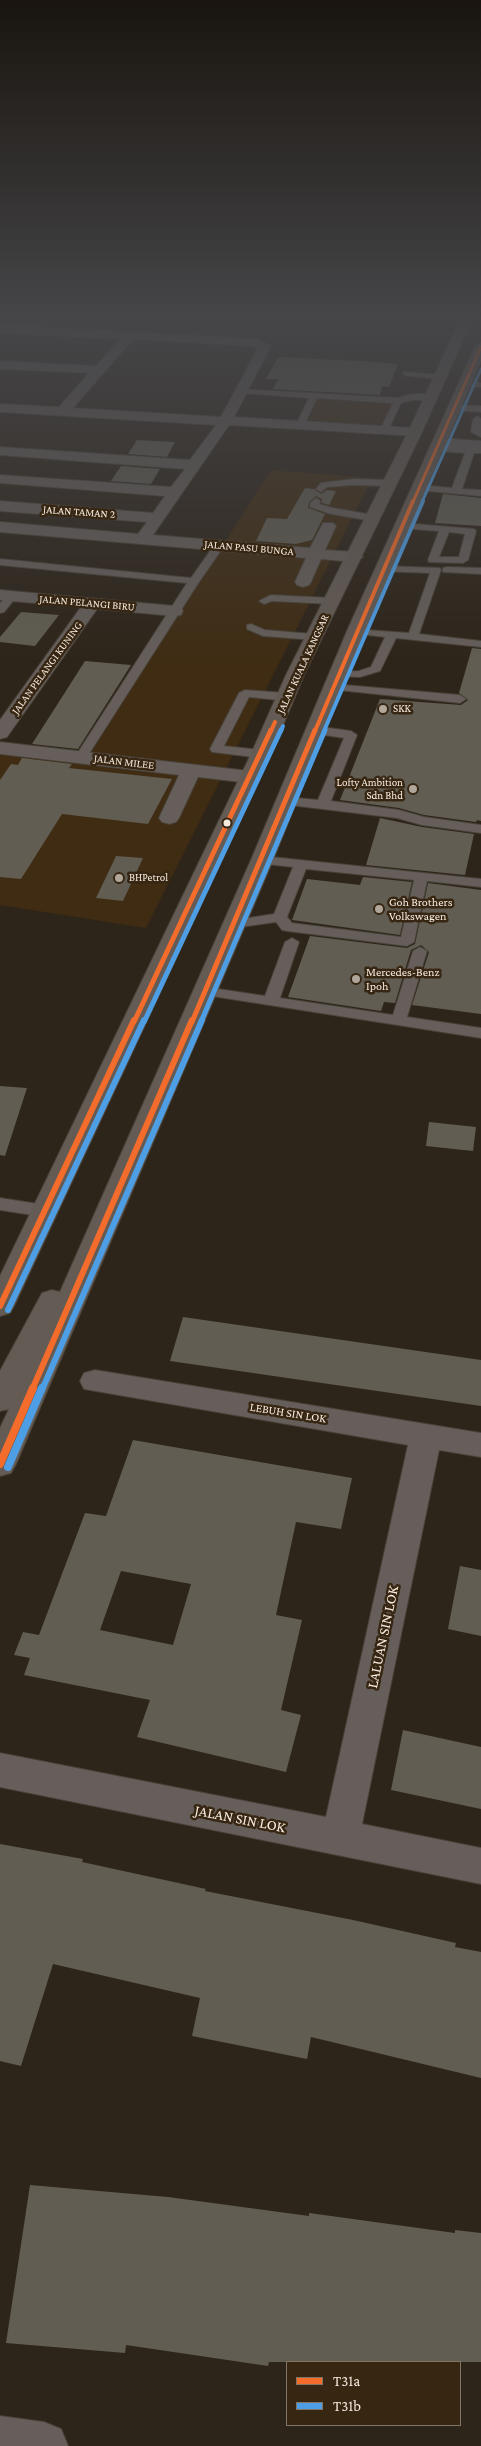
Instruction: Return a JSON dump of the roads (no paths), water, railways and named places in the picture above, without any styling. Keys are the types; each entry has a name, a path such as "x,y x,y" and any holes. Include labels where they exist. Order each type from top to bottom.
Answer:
{"highway":[{"name":"JALAN KUALA KANGSAR","path":"0,1306 261,754 314,637 414,434"},
{"path":"0,1464 262,860 356,632 444,434"},
{"path":"0,1400 49,1304 64,1283 82,1272"}],"street":[{"path":"142,540 216,434"},
{"path":"439,445 477,445"},
{"path":"0,451 194,465"},
{"path":"0,479 176,492"},
{"name":"JALAN TAMAN 2","path":"0,506 157,518"},
{"path":"303,582 328,526"},
{"name":"JALAN PASU BUNGA","path":"0,527 355,557"},
{"name":"JALAN PELANGI BIRU","path":"6,595 175,611"},
{"name":"JALAN PELANGI KUNING","path":"0,733 94,603"},
{"name":"JALAN MILEE","path":"0,748 249,777"},
{"path":"169,818 191,770"},
{"name":"LEBUH SIN LOK","path":"95,1381 481,1445"},
{"name":"LALUAN SIN LOK","path":"340,1839 426,1436"},
{"name":"JALAN SIN LOK","path":"0,1770 481,1866"},
{"path":"0,2440 44,2446"}],"lane":[{"path":"456,491 477,445"},
{"path":"321,489 324,484 353,482 390,483"},
{"path":"420,488 481,493"},
{"path":"316,501 314,505 373,518"},
{"path":"402,528 445,531"},
{"path":"81,757 194,581 219,546"},
{"path":"0,562 194,581"},
{"path":"384,569 481,571"},
{"path":"413,637 436,570"},
{"path":"0,610 6,595"},
{"path":"264,601 271,598 332,601"},
{"path":"251,627 263,632 314,637"},
{"path":"356,632 481,644"},
{"path":"336,680 376,669 392,635"},
{"path":"336,680 460,699"},
{"path":"261,754 216,749 245,693 287,697"},
{"path":"316,730 351,735 323,804"},
{"path":"286,801 399,814 427,822 481,829"},
{"path":"262,860 481,884"},
{"path":"280,917 302,865"},
{"path":"280,917 287,927 407,942 421,877"},
{"path":"234,924 280,917"},
{"path":"271,1001 292,942"},
{"path":"399,1020 420,951"},
{"path":"205,991 481,1033"},
{"path":"0,1204 45,1211"}],"place":[{"name":"SKK","path":"383,709"},
{"name":"Lofty Ambition Sdn Bhd","path":"413,789"},
{"name":"BHPetrol","path":"119,878"},
{"name":"Goh Brothers Volkswagen","path":"379,909"},
{"name":"Mercedes-Benz Ipoh","path":"356,979"}]}
